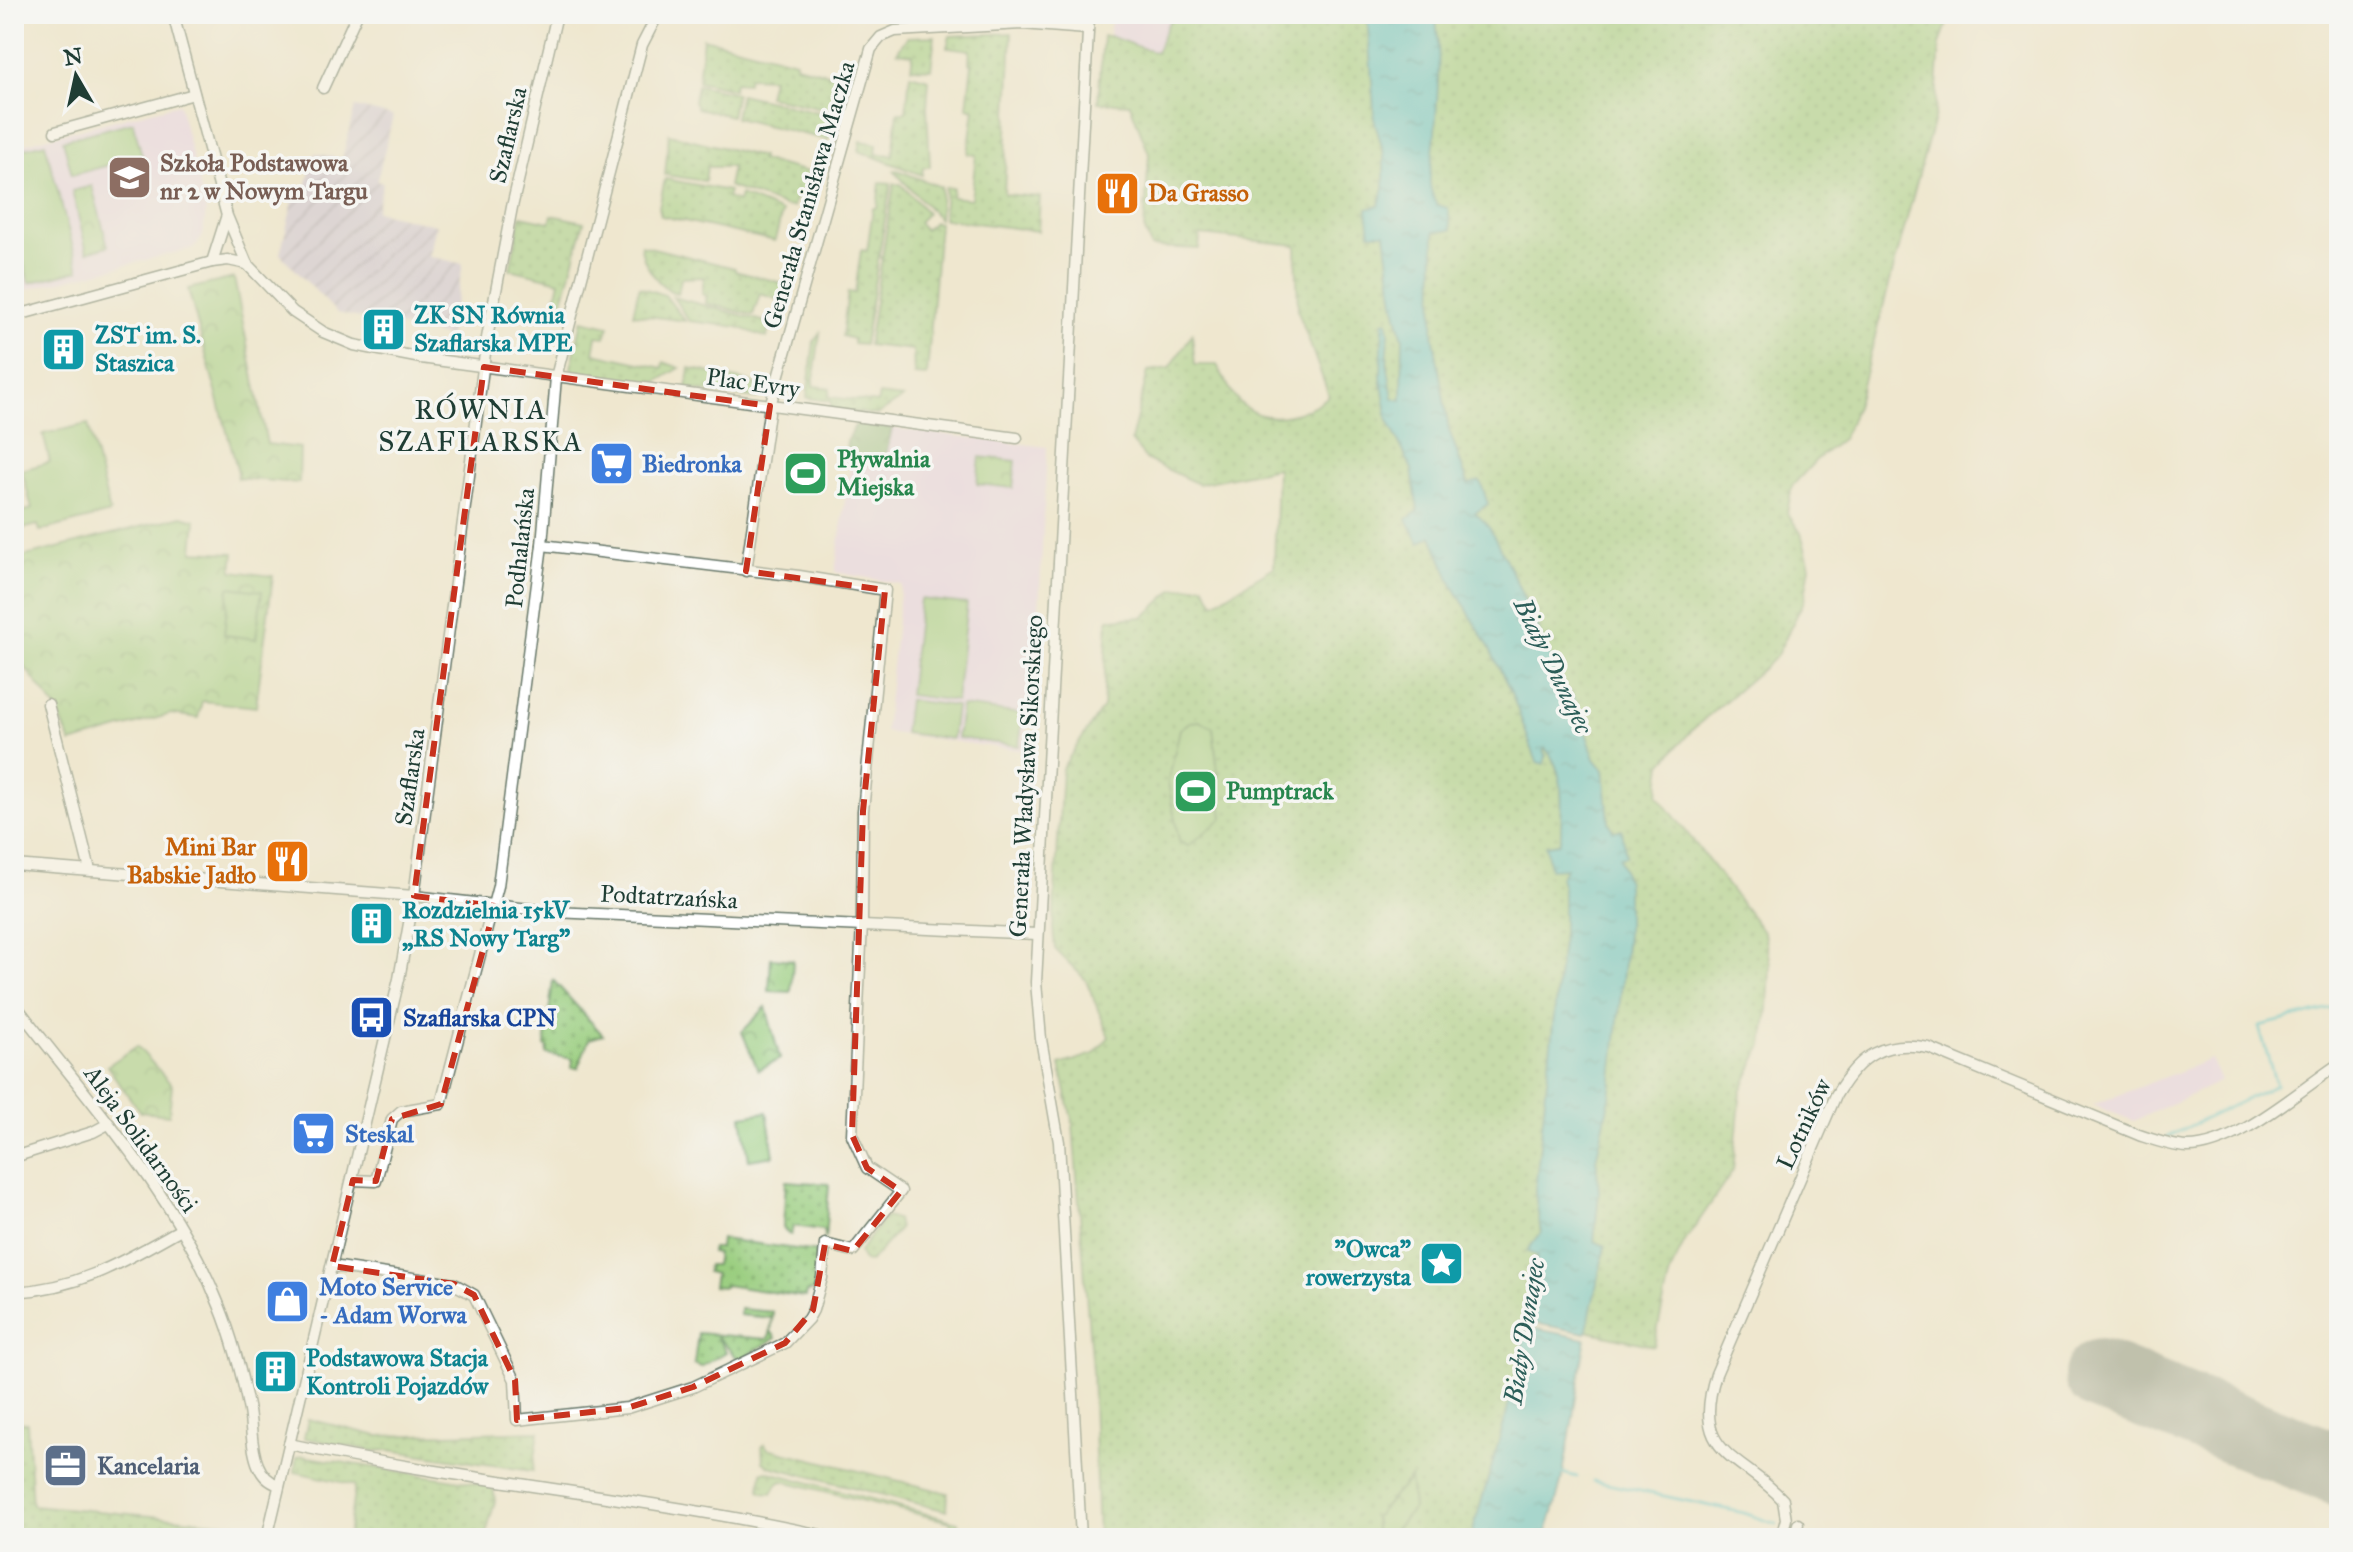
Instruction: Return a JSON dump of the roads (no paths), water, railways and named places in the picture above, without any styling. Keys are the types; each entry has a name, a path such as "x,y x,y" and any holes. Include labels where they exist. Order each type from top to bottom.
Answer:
{"street":[{"path":"173,14 227,216 247,264"},
{"path":"323,88 357,14"},
{"name":"Szaflarska","path":"267,1538 393,1007 414,896 484,367 512,207 557,14"},
{"name":"Podhalańska","path":"353,1180 376,1181 392,1119 401,1111 441,1104 494,906 542,545 556,377 642,45 658,14"},
{"name":"Generała Władysława Sikorskiego","path":"1081,1538 1061,1158 1037,1013 1037,934 1089,14"},
{"name":"Generała Stanisława Maczka","path":"746,571 770,406 871,49 881,37 895,31 1022,24 1087,29"},
{"path":"55,132 194,94"},
{"path":"212,262 227,216"},
{"path":"14,316 212,262 228,260 247,264"},
{"name":"Plac Evry","path":"247,264 293,312 323,332 375,350 1017,438"},
{"path":"332,1266 454,1284 474,1295 515,1380 517,1420 627,1408 693,1387 785,1343 813,1310 822,1278 825,1244 853,1251 901,1191 867,1168 852,1135 862,924 863,811 885,590 542,545"},
{"path":"48,704 90,870"},
{"name":"Podtatrzańska","path":"14,865 414,896 555,912 1037,934"},
{"name":"Aleja Solidarności","path":"14,1004 168,1205 208,1279 227,1326 247,1400 258,1465 264,1476 279,1485"},
{"name":"Lotników","path":"1781,1538 1786,1519 1783,1500 1725,1454 1712,1433 1709,1400 1716,1374 1836,1095 1855,1066 1878,1051 1903,1045 1929,1048 2139,1135 2187,1147 2208,1144 2235,1134 2339,1064"},
{"path":"14,1157 93,1132 108,1124"},
{"path":"14,1292 46,1290 97,1275 181,1229"},
{"path":"289,1444 388,1464 675,1507 834,1538"},
{"path":"1794,1538 1798,1524"}],"water":[{"path":"1367,14 1435,14 1439,69 1430,184 1437,205 1448,208 1451,230 1434,232 1433,334 1449,430 1468,484 1480,481 1488,504 1475,513 1488,525 1509,566 1549,653 1559,683 1574,698 1595,759 1604,770 1609,822 1613,831 1622,830 1626,856 1619,857 1627,883 1627,933 1610,1097 1596,1159 1599,1192 1594,1241 1605,1246 1586,1333 1528,1322 1537,1256 1527,1251 1541,1233 1535,1192 1563,933 1563,887 1560,877 1566,868 1550,869 1546,845 1559,843 1561,837 1560,779 1545,748 1544,764 1537,762 1511,692 1452,584 1432,536 1419,543 1407,519 1418,511 1412,469 1388,420 1381,377 1383,322 1387,321 1389,330 1387,363 1393,398 1402,400 1403,339 1394,302 1385,233 1370,233 1367,209 1379,206 1384,188 1384,154 1375,122"},
{"path":"1527,1327 1586,1339 1565,1465 1553,1514 1545,1538 1471,1538 1505,1420"}],"waterway":[{"path":"2167,1137 2276,1085 2259,1026 2339,1007"},
{"path":"1562,1473 1577,1477"},
{"path":"1593,1481 1744,1513 1776,1524"}],"place":[{"name":"Szkoła Podstawowa nr 2 w Nowym Targu","path":"129,177"},
{"name":"Da Grasso","path":"1117,193"},
{"name":"ZK SN Równia Szaflarska MPE","path":"383,329"},
{"name":"ZST im. S. Staszica","path":"64,349"},
{"name":"Biedronka","path":"611,464"},
{"name":"Pływalnia Miejska","path":"806,473"},
{"name":"Pumptrack","path":"1195,791"},
{"name":"Mini Bar Babskie Jadło","path":"287,861"},
{"name":"Rozdzielnia 15kV „RS Nowy Targ”","path":"371,924"},
{"name":"Szaflarska CPN","path":"372,1018"},
{"name":"Steskal","path":"314,1134"},
{"name":"\"Owca\" rowerzysta","path":"1442,1263"},
{"name":"Moto Service - Adam Worwa","path":"288,1301"},
{"name":"Podstawowa Stacja Kontroli Pojazdów","path":"275,1372"},
{"name":"Kancelaria","path":"66,1466"}],"district":[{"name":"RÓWNIA SZAFLARSKA","path":"481,425"}],"water label":[{"name":"Biały Dunajec","path":"1554,666"},
{"name":"Biały Dunajec","path":"1524,1331"}]}
